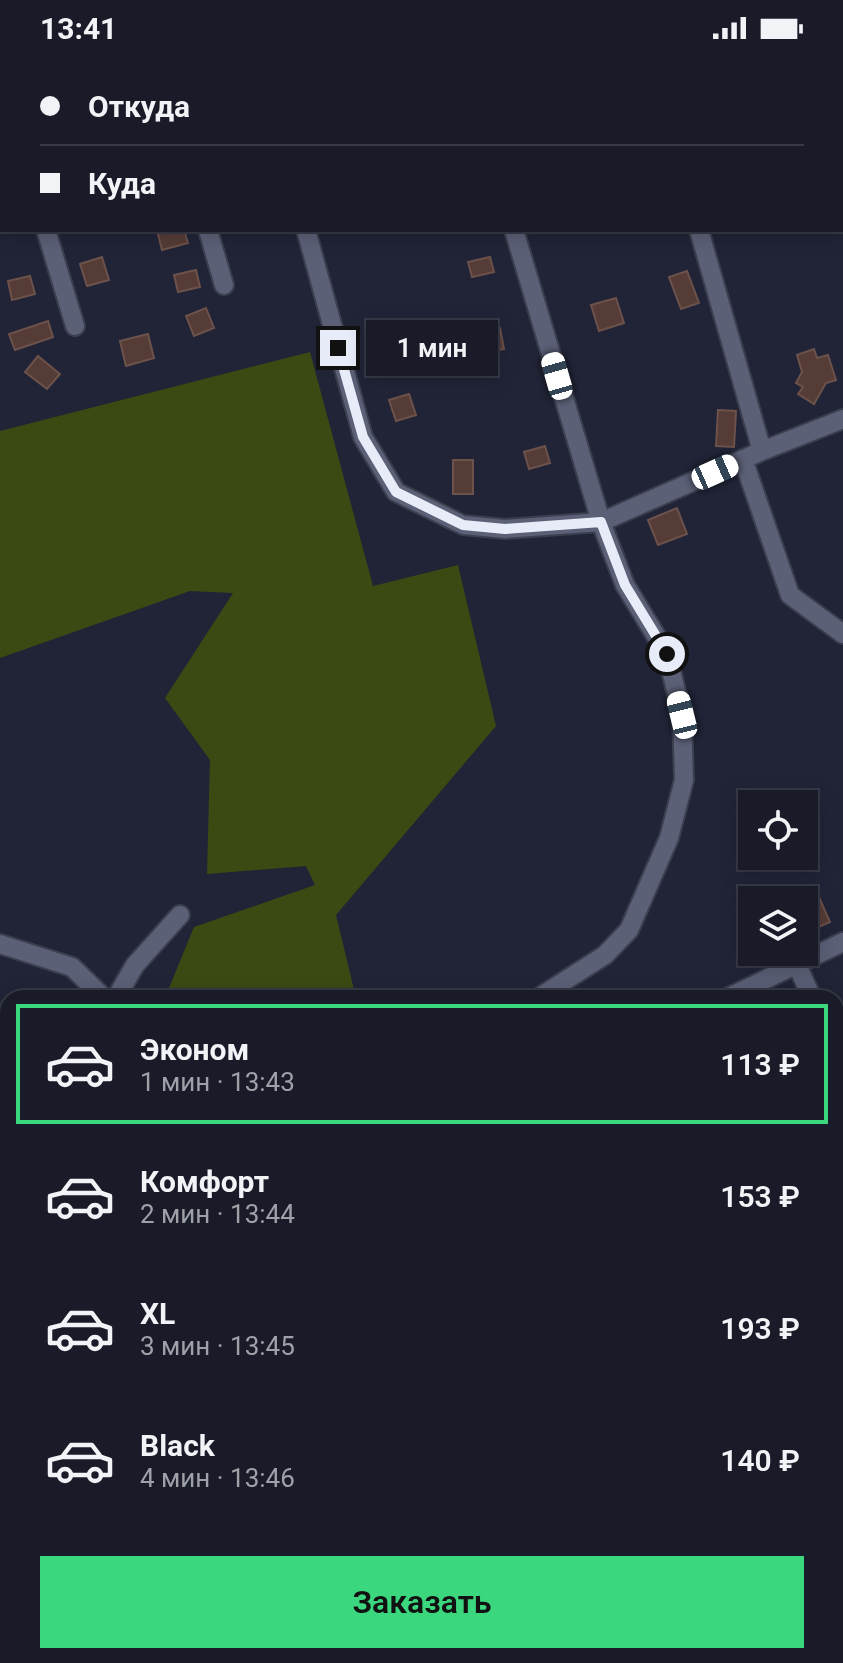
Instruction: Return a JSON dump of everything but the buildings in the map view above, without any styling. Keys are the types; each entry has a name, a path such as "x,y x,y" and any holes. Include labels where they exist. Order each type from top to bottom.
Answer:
{"street":[{"path":"47,232 75,326"},
{"path":"209,232 224,285"},
{"path":"307,232 363,437 396,492 463,525 505,529 601,522 843,419"},
{"path":"515,232 601,522 625,585 667,654 682,715 684,780 669,838 629,930 605,955 550,990"},
{"path":"700,232 762,451"},
{"path":"743,459 790,595 843,634"},
{"path":"121,990 135,965 180,915"},
{"path":"818,954 843,942"},
{"path":"0,944 72,967 96,990"},
{"path":"744,990 795,966"},
{"path":"797,966 808,990"}],"green space":[{"path":"310,352 373,586 458,565 496,726 336,915 354,990 168,990 194,927 315,885 306,866 207,874 210,760 165,698 233,593 190,591 0,658 0,431"}],"route":[{"path":"338,348 363,437 396,492 463,525 505,529 601,522 625,585 667,654"}]}
